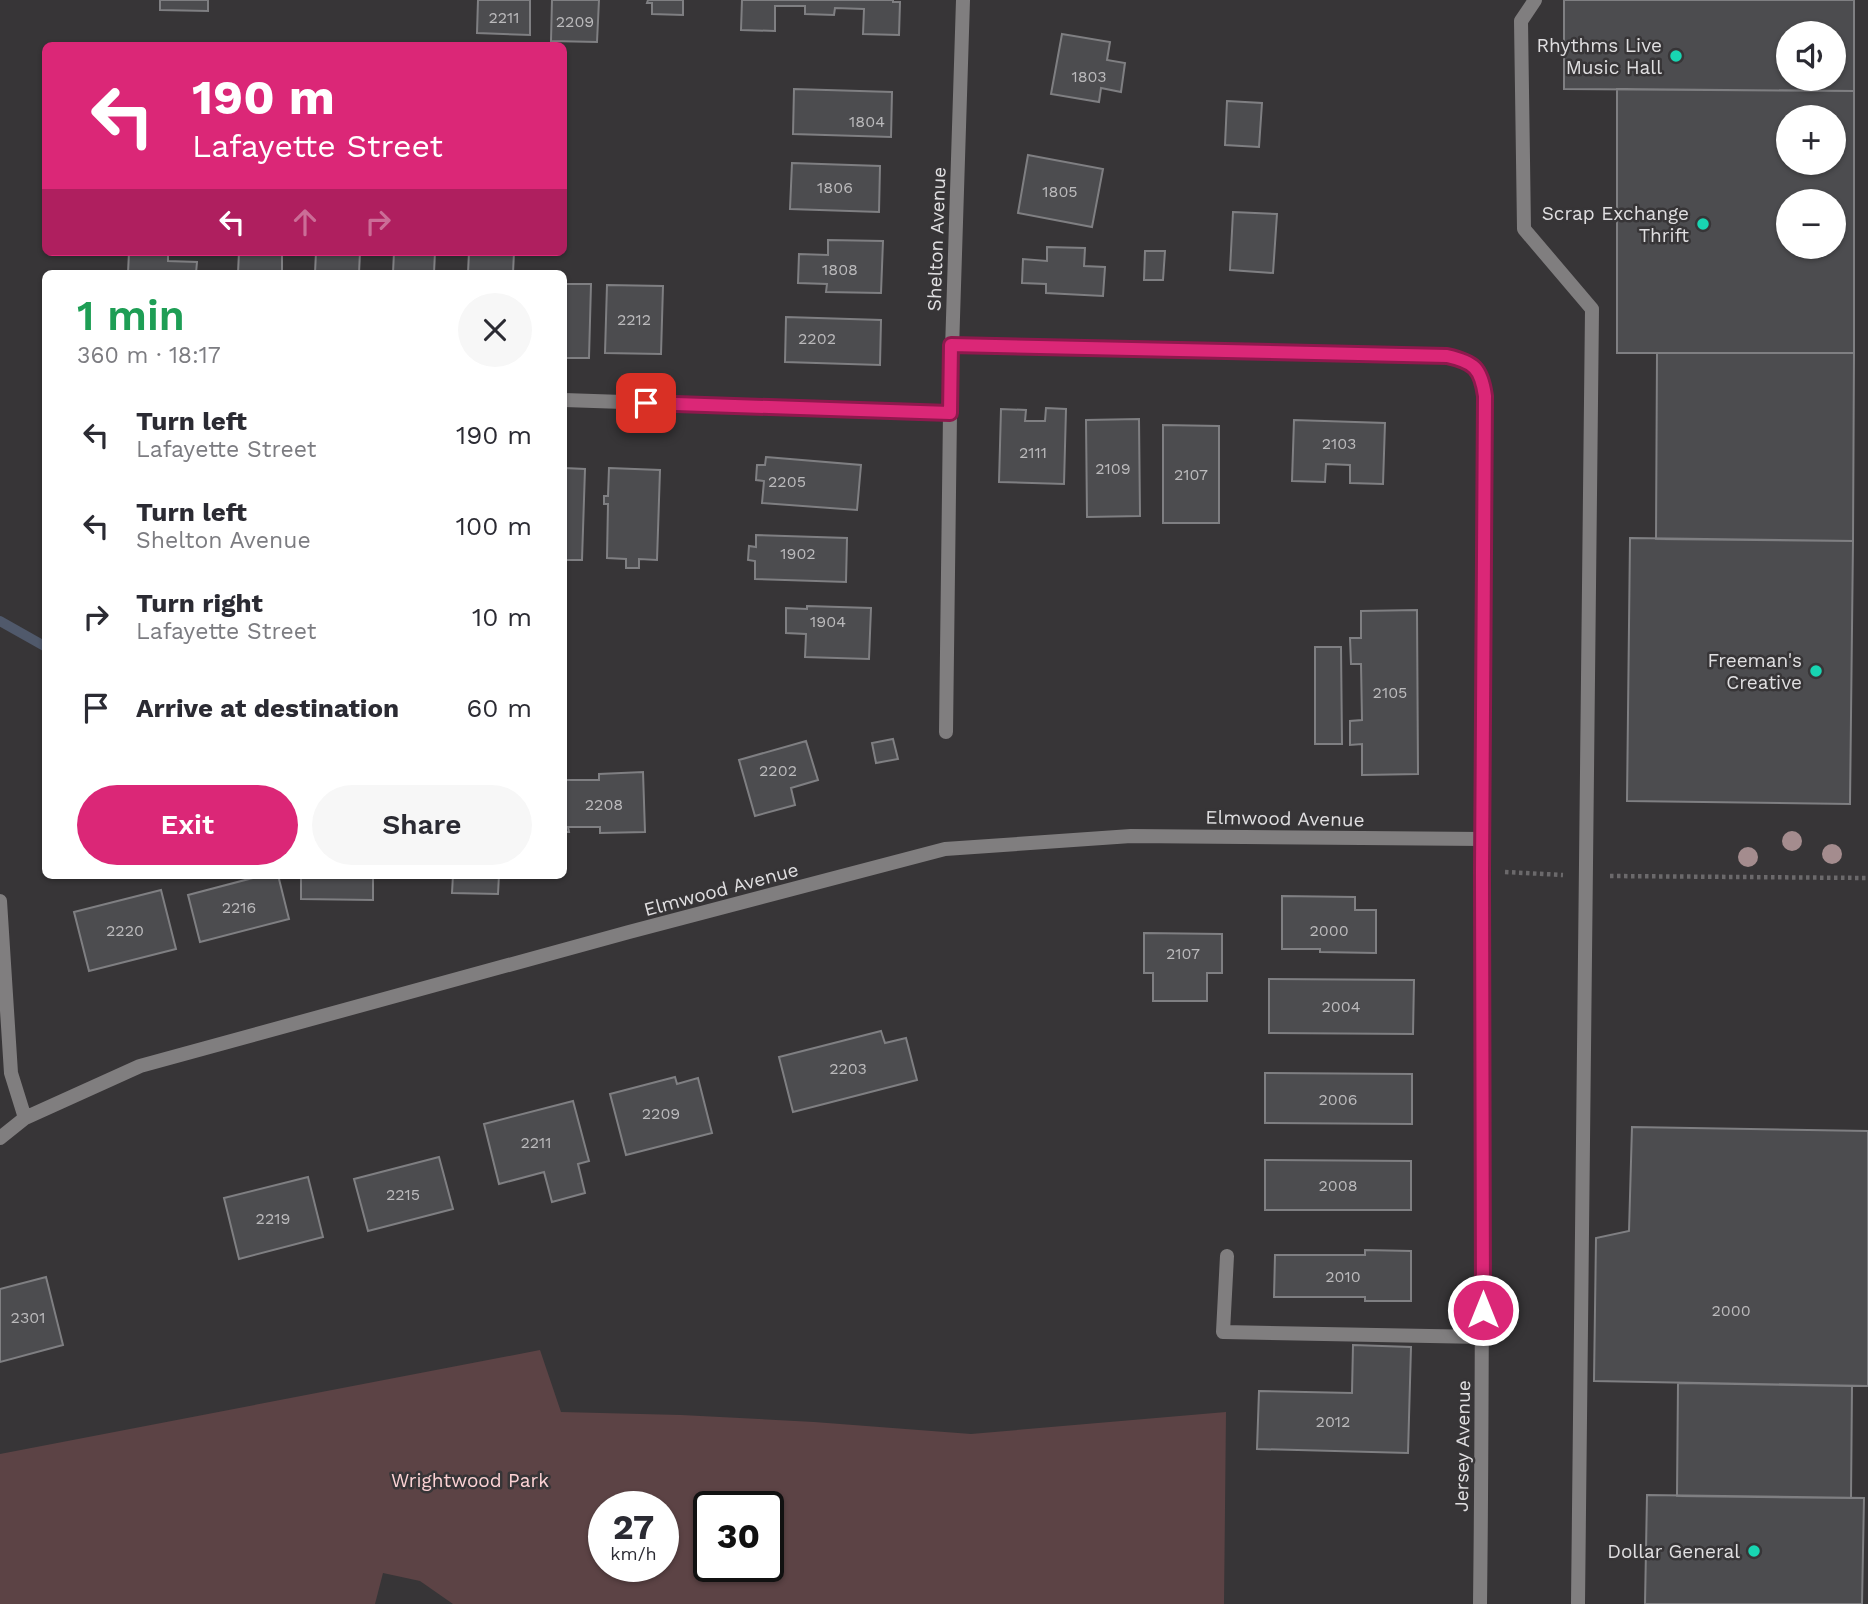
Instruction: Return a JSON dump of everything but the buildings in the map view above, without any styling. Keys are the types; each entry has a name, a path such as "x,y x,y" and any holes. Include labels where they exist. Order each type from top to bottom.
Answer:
{"street":[{"name":"Shelton Avenue","path":"946,732 951,345 963,0"},
{"path":"1535,0 1521,21 1524,229 1592,309 1578,1604"},
{"name":"Jersey Avenue","path":"951,345 1447,356 1464,360 1475,367 1483,380 1483,1337 1480,1604"},
{"path":"567,400 950,413"},
{"name":"Elmwood Avenue","path":"0,1138 25,1118 140,1066 629,932 945,849 1131,836 1483,839"},
{"path":"0,901 11,1073 25,1118"},
{"path":"1227,1256 1223,1332 1483,1337"}],"path":[{"path":"1482,872 1587,876"},
{"path":"1618,876 1868,878"}],"green space":[{"name":"Wrightwood Park","path":"540,1350 561,1412 814,1422 971,1434 1226,1412 1224,1604 453,1604 420,1581 383,1573 375,1604 0,1604 0,1454"}],"waterway":[{"path":"0,621 42,645"}],"place":[{"name":"Rhythms Live Music Hall","path":"1676,56"},
{"name":"Scrap Exchange Thrift","path":"1703,224"},
{"name":"Freeman's Creative","path":"1816,671"},
{"name":"Dollar General","path":"1754,1551"}],"route":[{"path":"646,403 950,413 951,345 1447,356 1464,360 1475,367 1483,380 1485,396 1483,1310"}]}
